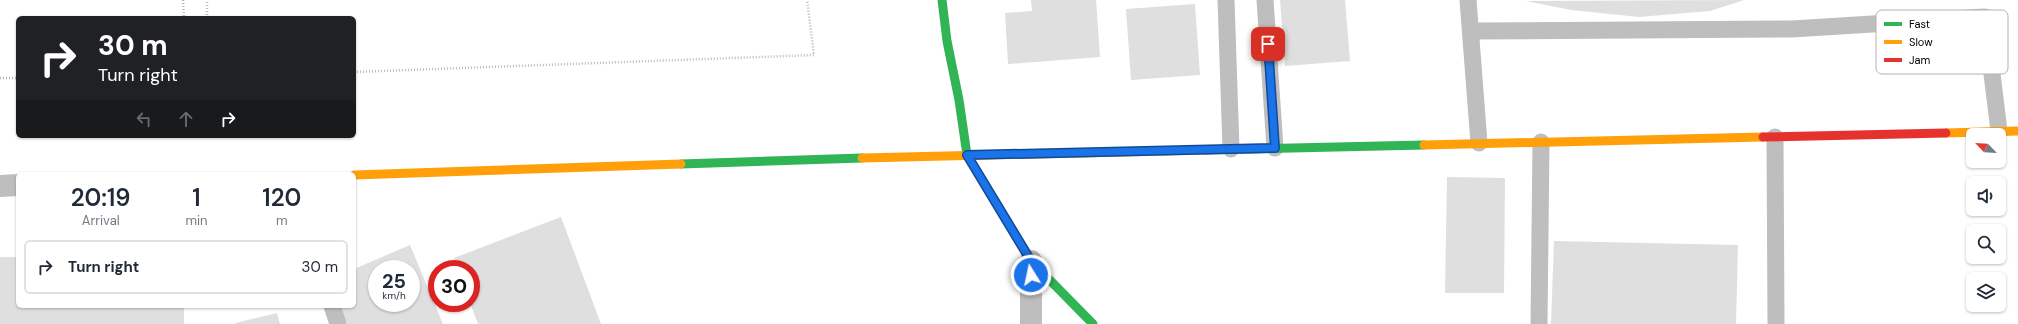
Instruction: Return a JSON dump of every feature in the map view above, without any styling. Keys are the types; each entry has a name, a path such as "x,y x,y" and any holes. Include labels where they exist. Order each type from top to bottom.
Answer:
{"street":[{"path":"942,0 947,42 959,100 967,155 1031,261 1093,324"},
{"path":"2006,131 2018,131"},
{"path":"356,175 967,155 1966,132"},
{"path":"0,186 16,186"},
{"path":"1031,261 1031,324"}],"lane":[{"path":"1226,0 1231,149"},
{"path":"1265,0 1275,148"},
{"path":"1468,0 1480,143"},
{"path":"1471,31 1792,29 1876,24"},
{"path":"1992,74 1999,128"},
{"path":"1775,136 1776,324"},
{"path":"1539,324 1541,142"},
{"path":"333,308 338,324"}],"path":[{"path":"183,0 184,16"},
{"path":"207,16 208,0"},
{"path":"356,72 814,55 807,0"},
{"path":"0,78 16,78"}],"building":[{"path":"1031,0 1096,0 1100,57 1008,64 1005,13 1032,11"},
{"path":"1280,0 1345,0 1350,61 1285,66"},
{"path":"1744,0 1710,11 1639,17 1571,10 1526,1"},
{"path":"1195,4 1200,75 1131,80 1126,9"},
{"path":"1447,177 1505,178 1504,293 1445,293"},
{"path":"561,217 601,324 478,324 473,312 480,312 480,260 455,260 454,258"},
{"path":"1554,241 1738,245 1736,324 1551,324"},
{"path":"410,245 416,260 375,260"},
{"path":"0,257 16,257 16,308 184,308 184,324 0,324"},
{"path":"368,263 368,312 420,312 420,269 428,288 428,312 438,312 443,324 347,324 340,308 356,308 356,268"},
{"path":"277,313 280,324 235,324 235,323"}],"traffic: fast":[{"path":"942,0 947,41 959,100 967,155 1031,261 1093,324"},
{"path":"1206,150 1424,145"},
{"path":"681,164 862,158"}],"traffic: slow":[{"path":"1946,133 2018,131"},
{"path":"1424,145 1763,137"},
{"path":"862,158 1206,150"},
{"path":"356,175 681,164"}],"traffic: jam":[{"path":"1763,137 1946,133"}],"route":[{"path":"1031,275 1031,261 967,155 1275,148 1268,44"}]}
